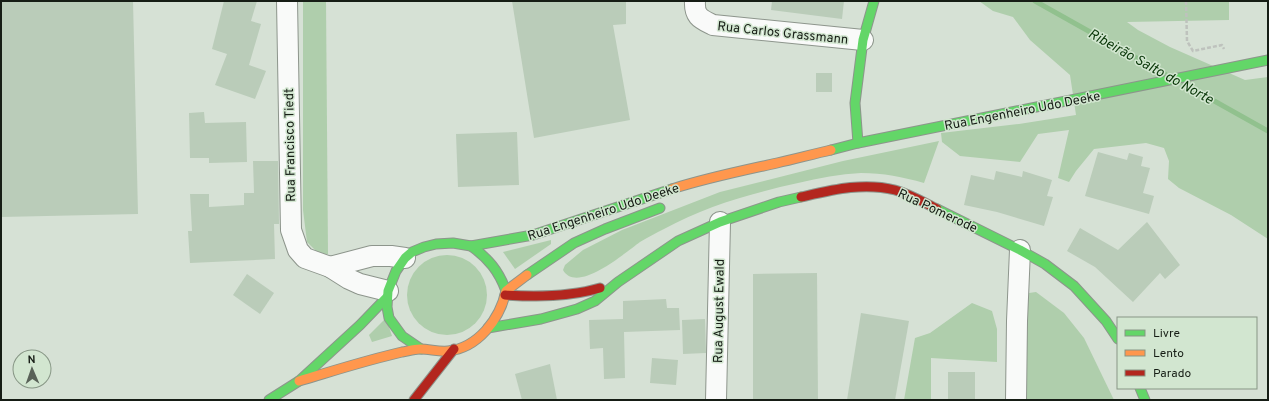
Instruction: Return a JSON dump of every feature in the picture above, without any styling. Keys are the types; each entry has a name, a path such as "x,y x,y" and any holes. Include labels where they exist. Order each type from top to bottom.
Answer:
{"main road":[{"path":"858,143 855,102 862,40 874,1"},
{"name":"Rua Engenheiro Udo Deeke","path":"269,400 299,381 360,325 388,294 396,271 405,258 412,252 436,244 453,243 472,246 533,235 696,181 739,170 778,163 858,143 1268,60"},
{"name":"Rua Engenheiro Udo Deeke","path":"728,183 778,163"},
{"name":"Rua Pomerode","path":"488,328 541,319 577,310 595,301 618,282 678,241 720,222 779,202 835,189 865,186 894,190 912,196 1045,264 1074,286 1106,321 1117,338"},
{"name":"Rua Engenheiro Udo Deeke","path":"299,381 374,359 424,349 439,351 454,349 476,339 495,319 506,293 546,262 574,243 619,223 669,204"},
{"path":"472,246 492,263 502,278 506,293"},
{"name":"Rua Pomerode","path":"506,293 555,297 576,294 618,282"},
{"path":"388,294 387,307 389,318 402,336 424,349 431,362 430,381"},
{"path":"414,400 454,349"},
{"path":"1140,389 1145,400"}],"street":[{"name":"Rua Francisco Tiedt","path":"287,1 291,230 298,250 306,258 330,267 360,284 388,294"},
{"name":"Rua Carlos Grassmann","path":"695,1 694,9 699,18 713,25 862,40"},
{"name":"Rua August Ewald","path":"716,400 720,222"},
{"path":"1016,400 1020,250"},
{"path":"330,267 372,256 405,258"}],"path":[{"path":"1186,1 1187,41 1193,51 1222,45 1224,50"}],"green space":[{"path":"303,1 326,1 328,254 319,254 307,242 303,210"},
{"path":"979,1 1229,1 1229,20 1127,22 1138,30 1170,47 1245,80 1268,77 1268,239 1231,215 1179,188 1168,179 1169,161 1164,148 1146,143 1094,149 1069,182 1058,178 1069,130 1038,134 1020,162 960,156 942,142 941,133 1019,124 1076,115 1070,75 1030,40 1013,17 993,11"},
{"path":"939,141 924,183 893,176 861,173 814,179 730,201 696,214 643,240 613,262 590,275 579,278 570,276 563,270 565,265 583,250 622,230 720,192 843,161"},
{"path":"551,240 551,244 515,269 503,252"},
{"path":"447,255 462,258 475,267 484,280 487,295 484,310 475,323 462,332 447,335 432,332 419,323 410,310 407,295 410,280 419,267 432,258"},
{"path":"1036,292 1064,313 1084,338 1114,400 1027,400 1025,317 1029,293"},
{"path":"972,303 992,311 997,329 997,362 931,358 931,400 904,400 915,338 930,333"},
{"path":"386,318 392,336 372,342 369,335"}],"building":[{"path":"1,1 133,1 138,214 1,217"},
{"path":"224,1 257,1 251,21 261,24 249,65 266,71 255,99 215,85 227,54 212,49"},
{"path":"512,1 626,1 626,24 613,25 630,120 534,138"},
{"path":"772,1 844,1 842,19 771,10"},
{"path":"816,73 832,73 832,92 816,92"},
{"path":"204,112 205,123 246,122 247,162 209,163 209,158 190,158 189,113"},
{"path":"517,132 519,185 458,187 456,134"},
{"path":"1098,152 1127,160 1129,153 1143,157 1141,166 1150,168 1143,193 1154,196 1149,214 1085,196"},
{"path":"253,161 278,161 279,224 274,224 275,259 190,263 188,231 192,231 190,194 209,194 209,207 244,205 244,193 254,193"},
{"path":"996,171 1022,177 1023,171 1052,180 1047,196 1053,197 1044,226 997,212 964,205 971,175 994,180"},
{"path":"1147,222 1180,265 1165,279 1160,273 1133,302 1095,267 1067,251 1080,228 1118,250"},
{"path":"817,273 818,400 753,400 753,274"},
{"path":"247,274 274,293 260,314 233,295"},
{"path":"666,299 667,308 679,308 680,330 624,332 625,378 604,379 603,348 590,349 589,320 623,319 623,301"},
{"path":"861,313 909,321 895,400 847,400"},
{"path":"705,319 706,353 683,354 682,320"},
{"path":"652,358 678,360 676,385 650,383"},
{"path":"550,364 557,400 522,400 515,374"},
{"path":"948,372 975,372 975,400 948,400"}],"waterway":[{"name":"Ribeirão Salto do Norte","path":"1035,1 1165,74"},
{"name":"Ribeirão Salto do Norte","path":"1184,84 1268,131"}],"traffic: fast":[{"path":"858,143 855,103 863,40 874,1"},
{"path":"831,150 858,143 1268,60"},
{"path":"421,349 402,336 389,318 387,307 388,291 396,271 405,258 412,252 436,244 453,243 471,246 533,235 672,189"},
{"path":"488,328 541,319 577,309 595,301 618,282 678,241 720,222 779,202 801,197"},
{"path":"527,275 574,243 605,229 660,208"},
{"path":"937,209 1045,264 1074,286 1106,321 1117,338"},
{"path":"471,246 483,255 496,271 506,291"},
{"path":"269,400 299,381 360,325 387,297"},
{"path":"1140,389 1145,400"}],"traffic: slow":[{"path":"672,189 711,178 831,150"},
{"path":"299,381 402,352 420,349 441,351 459,349 478,338 486,330 499,312 506,291 527,275"}],"traffic: jam":[{"path":"801,197 848,188 883,188 906,194 937,209"},
{"path":"505,295 553,296 600,288"},
{"path":"414,400 454,349"}]}
